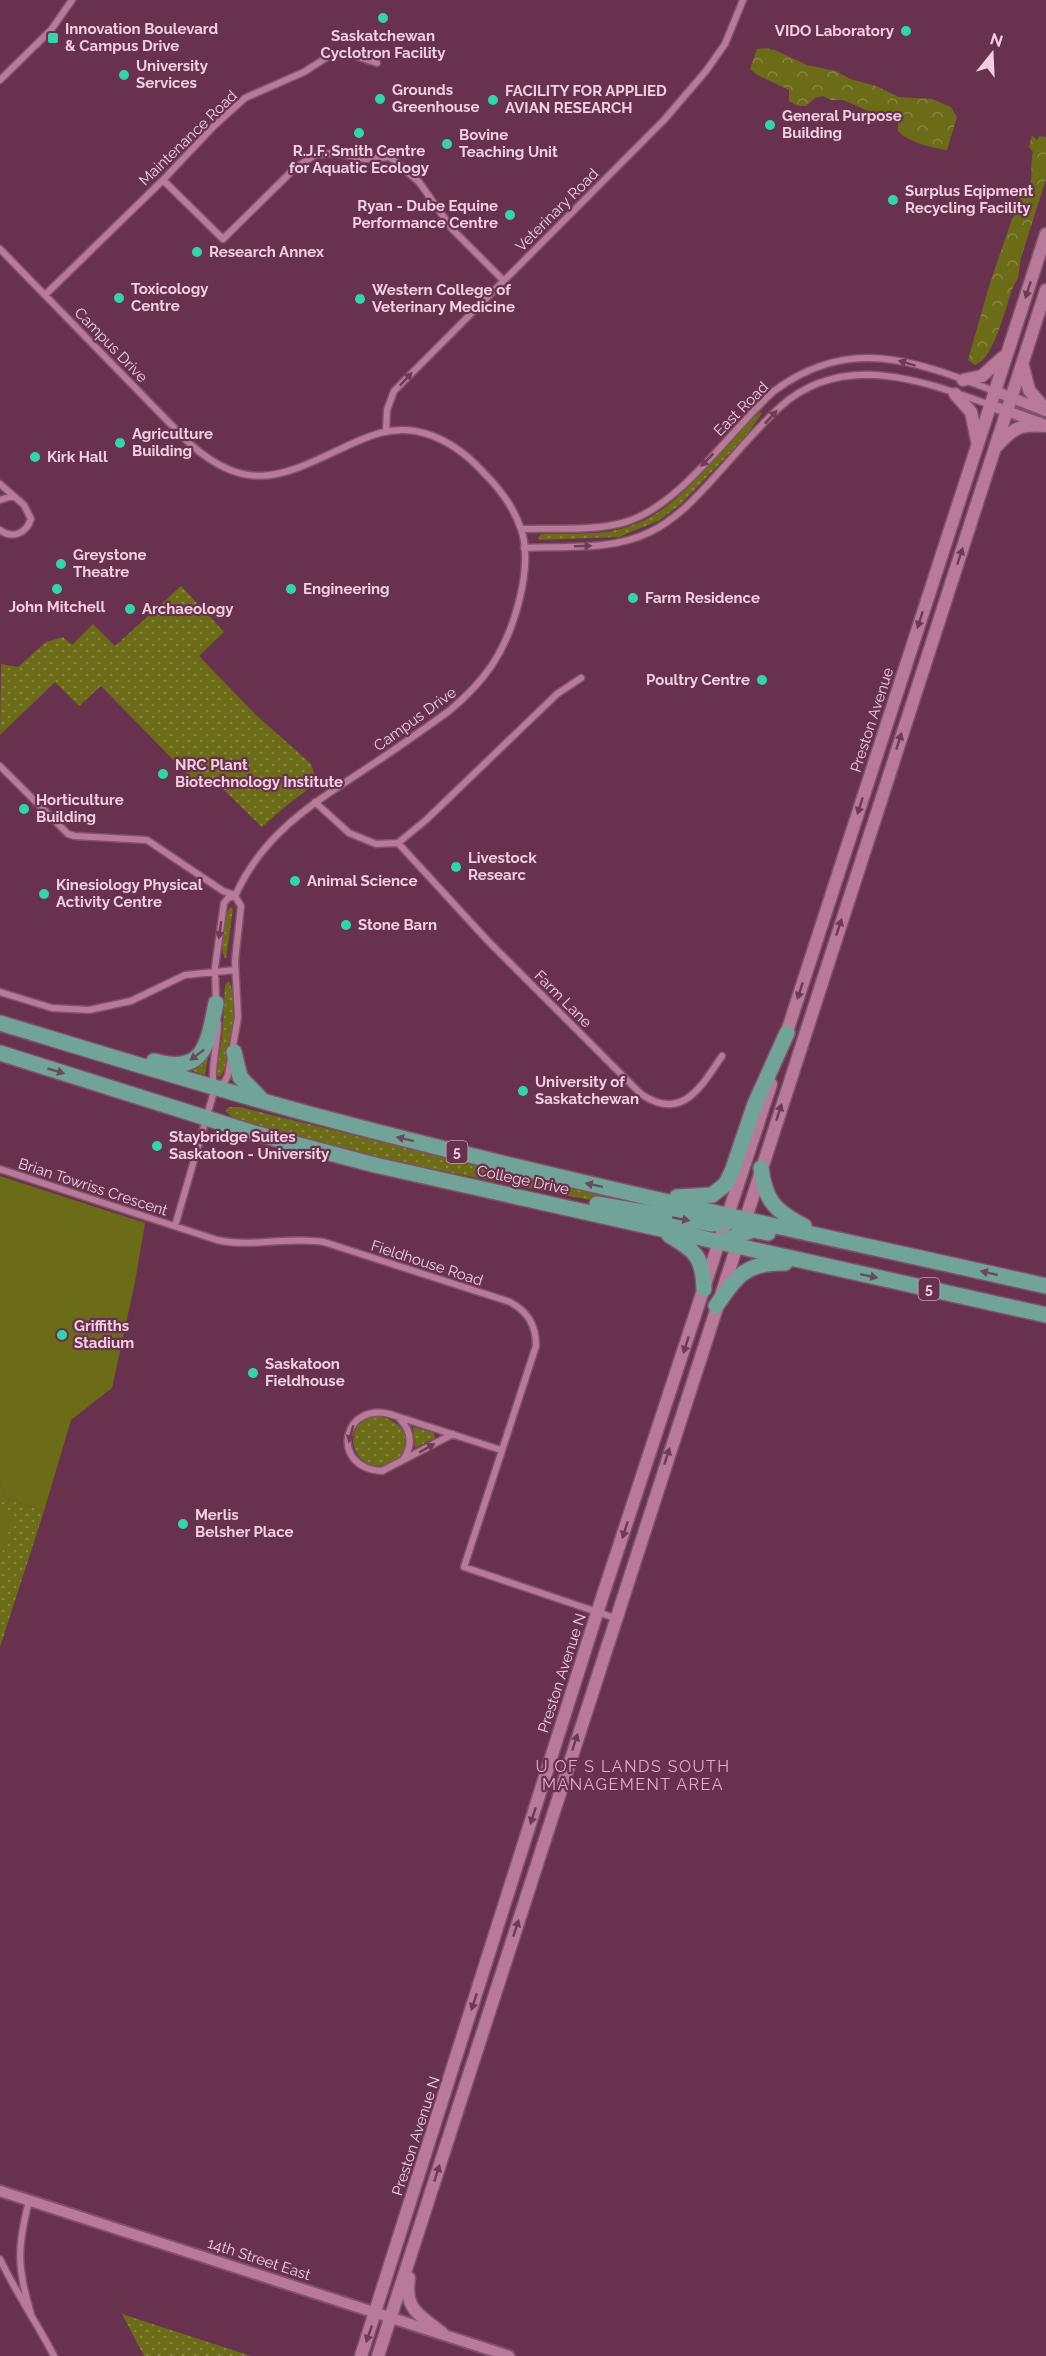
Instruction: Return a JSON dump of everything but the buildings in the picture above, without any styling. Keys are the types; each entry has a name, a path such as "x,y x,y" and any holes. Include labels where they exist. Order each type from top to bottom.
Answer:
{"main road":[{"name":"Preston Avenue","path":"727,1220 1046,234"},
{"path":"740,1233 1046,290"},
{"path":"963,380 972,380 988,372 1008,351"},
{"path":"1023,362 1024,377 1029,390 1046,410"},
{"path":"955,394 971,412 977,445"},
{"path":"994,449 1023,425 1046,426"},
{"path":"104,1054 135,1056 167,1065 185,1063 207,1046 216,1002"},
{"name":"College Drive","path":"0,1023 264,1102 552,1176 651,1197 727,1220"},
{"path":"651,1197 705,1197 722,1189 733,1168 754,1104 787,1033"},
{"path":"234,1052 237,1071 243,1083 264,1102"},
{"name":"College Drive","path":"0,1053 207,1118 375,1165 720,1242"},
{"path":"375,1165 402,1167 705,1224 727,1220 740,1233"},
{"path":"761,1168 764,1190 769,1200 788,1218 822,1236"},
{"name":"Preston Avenue N","path":"361,2356 597,1612 727,1220"},
{"path":"656,1227 690,1248 698,1257 704,1273 704,1289"},
{"path":"720,1242 753,1230 822,1243 897,1252"},
{"name":"Preston Avenue N","path":"378,2356 740,1233"},
{"name":"5","path":"740,1233 822,1236 1046,1286"},
{"name":"5","path":"740,1233 812,1263 1046,1315"},
{"path":"716,1306 735,1280 744,1271 755,1266 773,1262 812,1263"},
{"path":"419,2229 406,2292 416,2312 442,2333"}],"street":[{"path":"0,80 51,30 72,0"},
{"name":"Veterinary Road","path":"386,431 387,410 394,391 664,120 706,71 725,44 743,0"},
{"name":"Maintenance Road","path":"45,295 163,180 214,126 249,96 304,72 332,54 346,53 377,63"},
{"path":"163,180 224,239 295,168 315,155 336,153 365,159 390,157 419,182 453,230 503,280"},
{"name":"Campus Drive","path":"0,249 190,444 206,457 232,470 263,476 280,474 302,467 369,435 386,431 414,431 454,446 472,461 498,488 521,529 524,548 521,588 514,615 498,654 480,681 449,711 315,802 273,838 245,877 235,896 228,898 224,903 215,971 218,1043 212,1077 215,1088 207,1118"},
{"name":"East Road","path":"521,529 603,526 624,523 643,515 668,500 774,391 821,364 852,358 896,359 994,391"},
{"name":"East Road","path":"524,548 612,544 635,538 659,527 688,506 779,408 808,387 819,383 847,376 882,374 897,376 990,405"},
{"path":"994,391 1046,410"},
{"path":"990,405 1046,426"},
{"path":"0,484 28,511 30,523 26,530 18,534 9,534 0,530"},
{"path":"0,500 14,496"},
{"path":"315,802 349,833 376,844 398,843 426,820 557,694 582,678"},
{"path":"0,766 68,834 147,840 223,891 235,896"},
{"name":"Farm Lane","path":"398,843 488,941 641,1094 651,1101 661,1105 670,1105 679,1104 688,1099 722,1056"},
{"name":"Campus Drive","path":"215,1088 225,1081 234,1052 239,1007 235,949 240,906 235,896"},
{"path":"0,992 52,1008 89,1010 130,1001 185,975 235,970"},
{"name":"Brian Towriss Crescent","path":"0,1169 175,1226 207,1118"},
{"name":"Fieldhouse Road","path":"175,1226 234,1243 307,1240 324,1242 510,1302 524,1311 533,1324 536,1346 464,1567 615,1618"},
{"path":"453,1434 382,1471 363,1467 352,1457 348,1444 351,1428 360,1417 377,1411 396,1416 453,1434 501,1450"},
{"path":"396,1416 407,1428 411,1441 408,1453 400,1463"},
{"name":"14th Street East","path":"0,2191 509,2356"},
{"path":"29,2201 21,2231 19,2257 22,2283 31,2314"},
{"path":"0,2259 51,2355"}],"green space":[{"path":"757,49 775,50 807,65 836,71 850,79 876,86 899,97 932,99 951,107 957,117 947,150 928,146 902,135 898,131 898,123 887,119 869,124 865,119 868,111 843,100 831,100 823,96 815,98 806,106 798,106 789,101 789,90 757,75 750,69"},
{"path":"1032,135 1037,140 1039,136 1046,137 1046,179 1021,258 1018,278 999,331 988,353 982,361 975,365 968,360 990,283 1012,219 1022,204 1021,192 1026,195 1029,190 1033,152 1029,147"},
{"path":"760,412 762,413 747,435 682,503 660,520 619,537 539,540 541,534 603,532 624,528 645,520 681,494 743,427"},
{"path":"181,586 224,632 199,656 256,715 311,764 315,776 312,786 262,827 216,782 194,781 101,686 79,706 55,682 0,735 1,664 18,667 46,642 63,637 72,645 93,624 115,646"},
{"path":"230,907 233,909 226,959 223,954 222,941"},
{"path":"229,981 233,1001 233,1030 228,1058 220,1077 216,1074 216,1070 222,1038 225,985"},
{"path":"210,1045 205,1075 184,1068"},
{"path":"229,1107 240,1107 361,1137 683,1210 703,1222 391,1161 236,1120 225,1111"},
{"name":"Griffiths Stadium","path":"0,1176 145,1223 112,1388 71,1420 44,1511 4,1498 0,1482"},
{"path":"374,1416 390,1420 403,1430 407,1437 406,1451 399,1458 385,1465 373,1465 363,1460 356,1452 353,1442 355,1431 361,1422"},
{"path":"413,1427 434,1433 435,1438 415,1448"},
{"path":"0,1482 4,1498 44,1511 0,1647"},
{"path":"0,1508 15,1513 0,1559"},
{"path":"122,2314 251,2356 144,2356"}],"place":[{"name":"Saskatchewan Cyclotron Facility","path":"383,18"},
{"name":"VIDO Laboratory","path":"906,31"},
{"name":"Innovation Boulevard & Campus Drive","path":"53,38"},
{"name":"University Services","path":"124,75"},
{"name":"Grounds Greenhouse","path":"380,99"},
{"name":"FACILITY FOR APPLIED AVIAN RESEARCH","path":"493,100"},
{"name":"General Purpose Building","path":"770,125"},
{"name":"R.J.F. Smith Centre for Aquatic Ecology","path":"359,133"},
{"name":"Bovine Teaching Unit","path":"447,144"},
{"name":"Surplus Eqipment Recycling Facility","path":"893,200"},
{"name":"Ryan - Dube Equine Performance Centre","path":"510,215"},
{"name":"Research Annex","path":"197,252"},
{"name":"Toxicology Centre","path":"119,298"},
{"name":"Western College of Veterinary Medicine","path":"360,299"},
{"name":"Agriculture Building","path":"120,443"},
{"name":"Kirk Hall","path":"35,457"},
{"name":"Greystone Theatre","path":"61,564"},
{"name":"John Mitchell","path":"57,589"},
{"name":"Engineering","path":"291,589"},
{"name":"Farm Residence","path":"633,598"},
{"name":"Archaeology","path":"130,609"},
{"name":"Poultry Centre","path":"762,680"},
{"name":"NRC Plant Biotechnology Institute","path":"163,774"},
{"name":"Horticulture Building","path":"24,809"},
{"name":"Livestock Researc","path":"456,867"},
{"name":"Animal Science","path":"295,881"},
{"name":"Kinesiology Physical Activity Centre","path":"44,894"},
{"name":"Stone Barn","path":"346,925"},
{"name":"University of Saskatchewan","path":"523,1091"},
{"name":"Staybridge Suites Saskatoon - University","path":"157,1146"},
{"name":"Griffiths Stadium","path":"62,1335"},
{"name":"Saskatoon Fieldhouse","path":"253,1373"},
{"name":"Merlis Belsher Place","path":"183,1524"}],"district":[{"name":"U OF S LANDS SOUTH MANAGEMENT AREA","path":"633,1775"}]}
